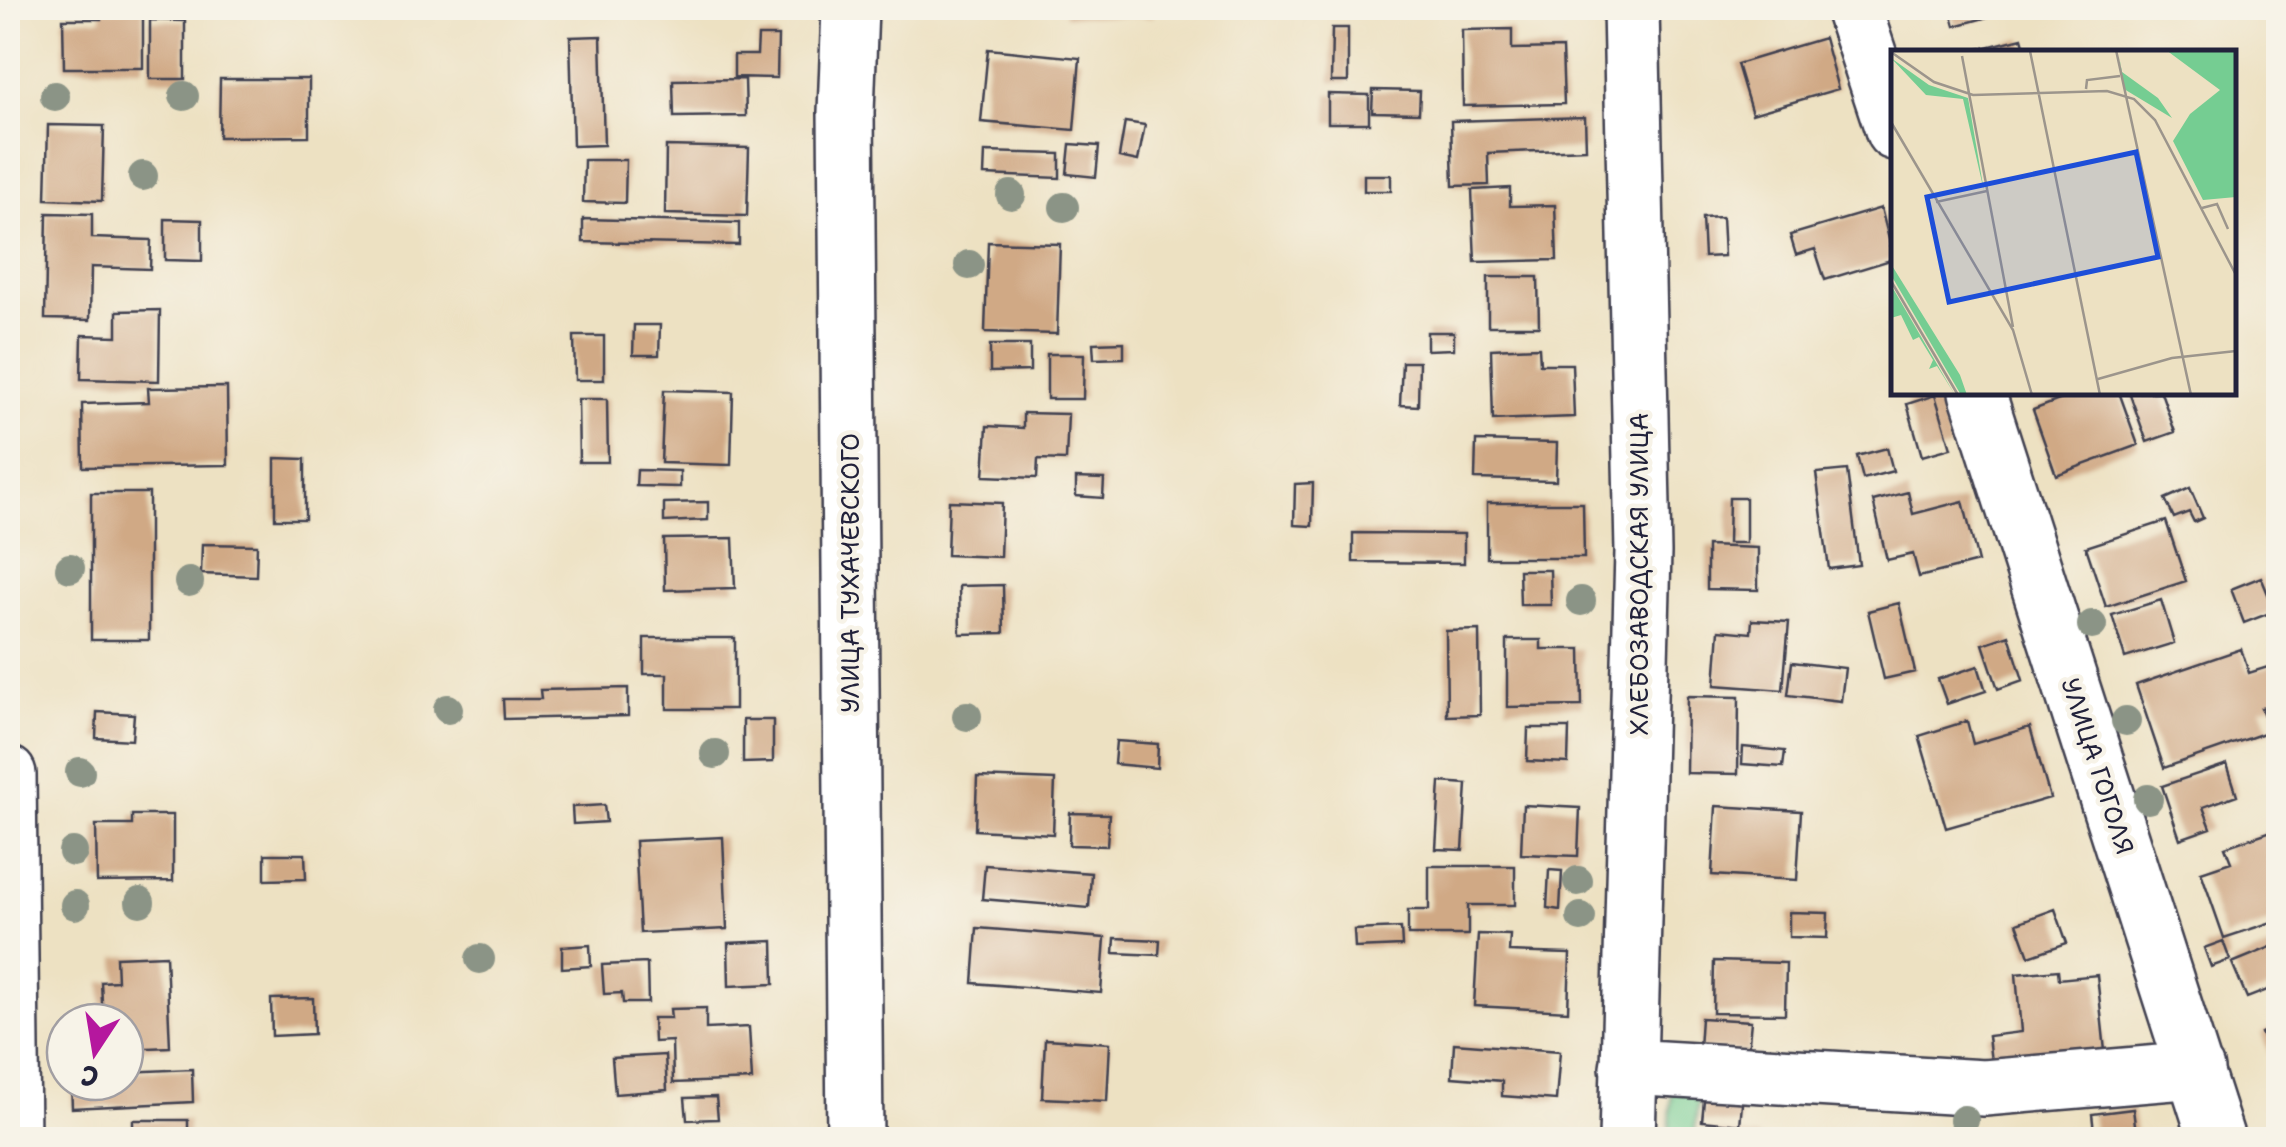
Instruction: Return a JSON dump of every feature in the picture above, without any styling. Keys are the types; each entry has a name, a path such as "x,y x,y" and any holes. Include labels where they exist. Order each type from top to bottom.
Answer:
{"street":[{"name":"УЛИЦА ТУХАЧЕВСКОГО","path":"850,8 846,112 855,1140"},
{"name":"ХЛЕБОЗАВОДСКАЯ УЛИЦА","path":"1627,1140 1643,552 1631,8"},
{"path":"1853,8 1891,123"},
{"name":"УЛИЦА ГОГОЛЯ","path":"1979,395 2218,1140"},
{"path":"8,774 12,1140"},
{"path":"1628,1067 1984,1088 2196,1070"}],"green space":[{"path":"1672,1084 1700,1085 1694,1139 1669,1140"}],"building":[{"path":"1065,8 1153,8 1153,17 1065,16"},
{"path":"1950,8 2001,8 2003,13 1955,26"},
{"path":"143,9 143,68 64,68 63,19 101,19 101,10"},
{"path":"150,20 185,21 185,79 150,79"},
{"path":"1332,28 1348,28 1348,82 1331,82"},
{"path":"1512,29 1512,49 1562,48 1564,104 1463,106 1462,30"},
{"path":"601,36 604,145 573,146 570,37"},
{"path":"758,36 778,36 777,78 734,77 734,55 757,55"},
{"path":"1824,38 1838,89 1752,114 1737,64"},
{"path":"2022,38 2025,50 1975,50"},
{"path":"988,49 1080,58 1074,130 981,122"},
{"path":"220,79 309,79 309,136 219,137"},
{"path":"745,79 746,116 674,117 673,80"},
{"path":"1373,90 1420,91 1419,113 1372,112"},
{"path":"1328,94 1369,95 1369,123 1328,123"},
{"path":"1585,117 1586,149 1488,153 1489,185 1453,186 1451,121"},
{"path":"1125,122 1145,125 1138,161 1119,157"},
{"path":"48,125 104,126 102,201 46,199"},
{"path":"1070,144 1099,146 1096,177 1067,174"},
{"path":"666,146 749,148 747,216 665,214"},
{"path":"985,152 1060,154 1060,178 984,175"},
{"path":"584,160 626,160 625,203 583,202"},
{"path":"1364,175 1391,175 1391,191 1364,191"},
{"path":"1510,188 1510,206 1555,205 1557,260 1475,262 1472,190"},
{"path":"1881,208 1891,260 1825,280 1815,249 1796,255 1790,235"},
{"path":"47,213 92,214 92,238 151,240 150,269 91,267 90,320 45,319"},
{"path":"1722,217 1724,256 1704,257 1702,218"},
{"path":"165,219 202,220 202,261 165,260"},
{"path":"583,219 739,223 739,245 583,242"},
{"path":"988,242 1060,244 1057,334 985,332"},
{"path":"1488,277 1538,277 1539,326 1488,326"},
{"path":"160,310 159,381 81,379 82,335 117,336 117,311"},
{"path":"634,325 660,325 659,355 633,355"},
{"path":"1427,332 1454,332 1454,349 1427,350"},
{"path":"574,336 604,336 604,380 575,380"},
{"path":"1124,342 1124,358 1094,359 1093,343"},
{"path":"990,345 1030,345 1030,371 990,372"},
{"path":"1539,347 1540,364 1572,364 1574,417 1493,420 1491,349"},
{"path":"1047,354 1084,354 1083,399 1047,399"},
{"path":"1402,362 1419,362 1418,406 1400,405"},
{"path":"227,387 228,465 83,467 82,404 149,402 148,388"},
{"path":"664,390 733,392 731,465 661,463"},
{"path":"1935,395 1951,448 1922,456 1907,404"},
{"path":"2061,395 2120,395 2138,445 2056,475 2033,410 2062,399"},
{"path":"2130,395 2162,395 2175,432 2147,442"},
{"path":"578,399 607,399 608,462 579,462"},
{"path":"1023,413 1068,414 1066,460 1038,459 1037,478 984,476 987,426 1023,428"},
{"path":"1476,441 1557,443 1556,481 1475,479"},
{"path":"1887,448 1893,471 1863,479 1857,456"},
{"path":"275,458 305,459 305,519 275,519"},
{"path":"637,470 680,471 680,487 636,486"},
{"path":"1847,470 1859,565 1829,569 1816,473"},
{"path":"1076,478 1104,479 1103,498 1076,496"},
{"path":"1313,483 1312,526 1294,525 1295,484"},
{"path":"2190,488 2203,518 2194,522 2189,512 2174,518 2165,499"},
{"path":"1908,492 1913,514 1963,501 1978,562 1919,577 1913,554 1887,560 1873,501"},
{"path":"91,493 149,493 149,640 91,640"},
{"path":"1729,498 1746,498 1746,543 1728,543"},
{"path":"949,501 1002,503 1000,557 947,555"},
{"path":"708,502 708,520 664,522 664,503"},
{"path":"1487,503 1583,503 1584,558 1487,558"},
{"path":"2166,521 2186,581 2106,607 2086,547"},
{"path":"1353,533 1464,534 1464,563 1353,562"},
{"path":"733,538 735,588 665,590 664,539"},
{"path":"202,544 257,545 256,576 201,574"},
{"path":"1707,546 1758,548 1758,590 1707,589"},
{"path":"1519,570 1550,570 1551,605 1520,605"},
{"path":"2261,577 2275,611 2244,623 2231,589"},
{"path":"1003,585 1004,633 960,634 959,586"},
{"path":"2161,600 2174,643 2125,658 2112,615"},
{"path":"1899,603 1915,672 1884,679 1868,611"},
{"path":"1752,620 1789,622 1783,690 1715,685 1719,630 1751,633"},
{"path":"1479,630 1480,715 1447,716 1446,631"},
{"path":"2009,635 2023,680 1998,689 1983,644"},
{"path":"644,638 735,638 735,709 667,709 667,674 644,674"},
{"path":"1507,640 1541,640 1541,649 1581,649 1582,706 1507,707"},
{"path":"2241,649 2249,673 2274,665 2278,703 2261,708 2270,731 2164,768 2136,685"},
{"path":"1792,662 1845,668 1841,701 1788,695"},
{"path":"1978,666 1986,691 1947,704 1938,679"},
{"path":"628,688 628,716 504,719 503,699 541,699 540,690"},
{"path":"1687,696 1739,697 1738,774 1686,773"},
{"path":"97,712 134,714 132,740 96,738"},
{"path":"743,720 773,720 773,762 743,763"},
{"path":"1967,721 1973,744 2030,727 2050,798 1946,828 1919,736"},
{"path":"1528,728 1569,728 1568,763 1527,761"},
{"path":"1116,741 1158,744 1157,768 1114,764"},
{"path":"1743,747 1785,751 1783,767 1742,764"},
{"path":"2227,764 2237,795 2203,807 2211,828 2180,839 2162,786"},
{"path":"977,777 1055,780 1053,834 975,830"},
{"path":"1440,782 1467,784 1463,850 1436,849"},
{"path":"604,805 606,822 573,824 572,807"},
{"path":"1523,805 1580,808 1578,856 1521,854"},
{"path":"1716,806 1801,811 1797,880 1712,875"},
{"path":"1070,813 1109,814 1107,846 1069,845"},
{"path":"132,815 173,815 173,881 97,882 96,825 132,825"},
{"path":"2274,830 2278,845 2278,920 2224,938 2201,872 2231,862 2225,847"},
{"path":"723,837 727,929 640,933 635,841"},
{"path":"265,854 305,854 306,879 265,880"},
{"path":"985,865 1091,873 1089,908 982,899"},
{"path":"1429,866 1515,866 1515,905 1468,905 1468,935 1408,935 1408,910 1429,910"},
{"path":"1549,870 1562,871 1560,910 1547,908"},
{"path":"2055,909 2067,943 2029,956 2017,923"},
{"path":"1789,912 1828,913 1827,938 1789,937"},
{"path":"977,928 1105,938 1101,993 973,983"},
{"path":"1401,928 1402,946 1355,948 1354,930"},
{"path":"1478,934 1510,935 1509,952 1570,954 1568,1011 1474,1006"},
{"path":"1115,938 1160,940 1159,955 1114,953"},
{"path":"773,941 774,984 729,986 728,943"},
{"path":"2223,941 2230,960 2211,967 2204,948"},
{"path":"2278,944 2278,986 2247,998 2232,963"},
{"path":"590,945 591,966 562,968 562,947"},
{"path":"166,955 170,1047 145,1048 145,1002 102,1002 101,982 117,981 116,957"},
{"path":"1714,961 1786,963 1785,1014 1713,1013"},
{"path":"647,963 648,1003 623,1003 622,993 604,994 602,965"},
{"path":"2058,970 2059,979 2097,975 2105,1051 1991,1062 1988,1036 2021,1032 2016,974"},
{"path":"313,998 314,1034 272,1036 271,999"},
{"path":"706,1008 706,1029 749,1027 752,1080 673,1083 672,1041 654,1042 653,1018 671,1018 670,1009"},
{"path":"1701,1018 1751,1021 1748,1052 1699,1048"},
{"path":"2278,1026 2278,1077 2261,1033"},
{"path":"1045,1039 1110,1043 1107,1101 1042,1098"},
{"path":"1454,1043 1560,1051 1556,1100 1502,1096 1502,1081 1452,1077"},
{"path":"665,1055 667,1090 615,1094 612,1058"},
{"path":"192,1069 193,1102 72,1108 72,1102 145,1102 145,1071"},
{"path":"1705,1089 1743,1093 1740,1125 1702,1121"},
{"path":"716,1097 718,1119 687,1120 685,1098"},
{"path":"2133,1109 2137,1140 2095,1140 2092,1114"},
{"path":"133,1120 188,1120 188,1140 133,1140"},
{"path":"1708,1131 1760,1137 1760,1140 1707,1140"},
{"path":"1460,1133 1498,1134 1497,1140 1460,1140"}]}
